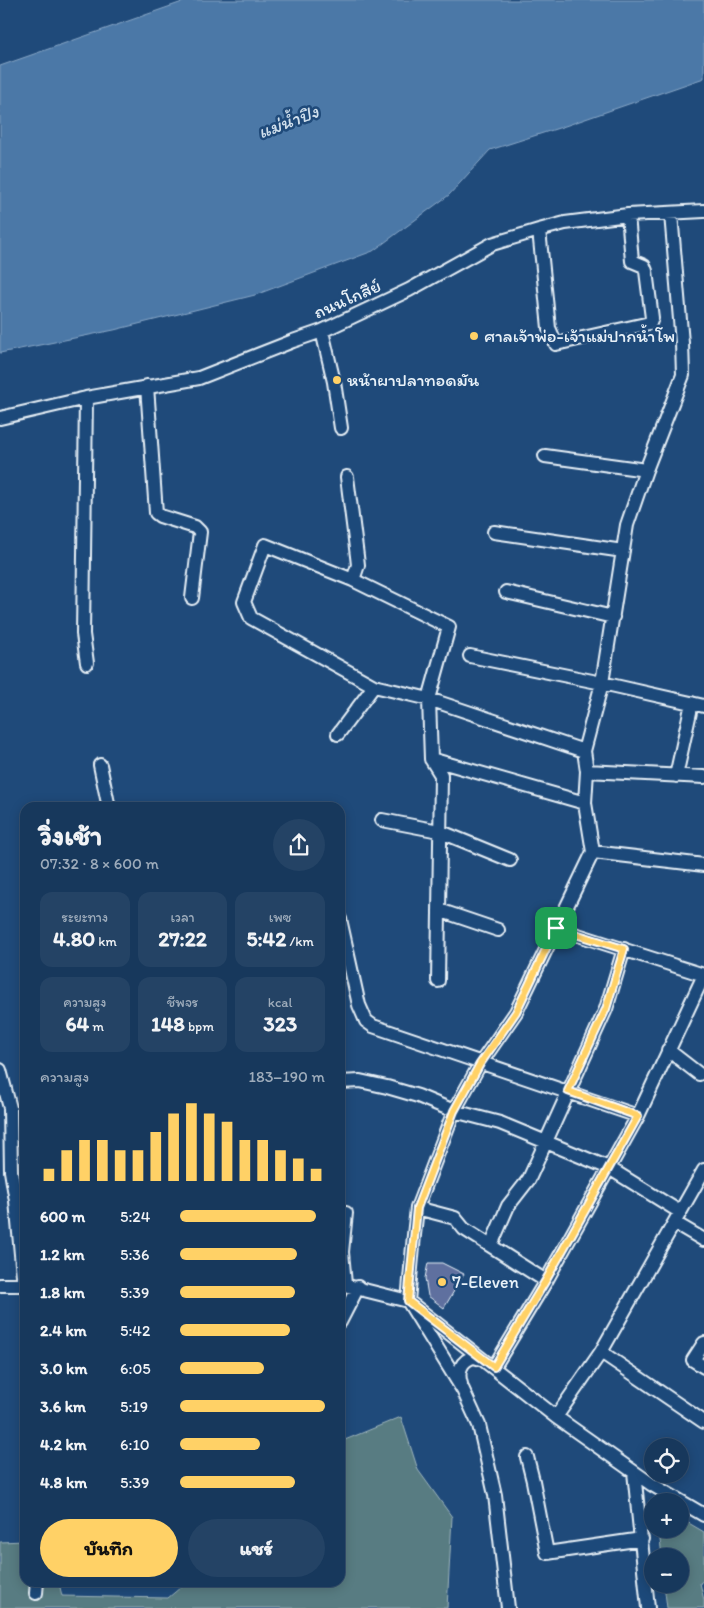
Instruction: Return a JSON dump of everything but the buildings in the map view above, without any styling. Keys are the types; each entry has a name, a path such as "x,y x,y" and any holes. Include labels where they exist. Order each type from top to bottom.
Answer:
{"street":[{"name":"ถนนโกสีย์","path":"0,418 86,398 200,378 322,331 410,290 492,244 538,230 565,223 628,215 704,212"},
{"path":"508,1608 495,1495 480,1425 463,1390 408,1301 417,1208 454,1111 480,1064 516,1012 593,852 585,803 587,771 584,751 602,683 627,525 683,375 671,214"},
{"path":"538,230 549,328 556,344 650,323 652,318 646,271 644,266 632,261 628,215"},
{"path":"322,331 342,428"},
{"path":"147,386 156,513 160,516 196,527 200,532 192,598"},
{"path":"86,398 83,634 87,663"},
{"path":"545,456 646,470"},
{"path":"347,477 358,565 353,580"},
{"path":"494,532 623,551"},
{"path":"438,981 441,775 431,759 430,699 449,627 353,580 265,545 244,602 251,618 374,686 430,699 584,751"},
{"path":"506,592 613,617"},
{"path":"470,656 698,705 676,776"},
{"path":"338,734 374,686"},
{"path":"431,759 585,803"},
{"path":"100,765 108,802"},
{"path":"587,771 704,777"},
{"path":"382,820 439,831 510,860"},
{"path":"593,852 704,865"},
{"path":"438,910 498,930"},
{"path":"494,1367 546,1280 638,1116 704,975 556,928"},
{"path":"345,942 359,1005 366,1020 372,1026 638,1116"},
{"path":"490,1245 508,1206 529,1179 606,1009 624,949"},
{"path":"668,1050 699,1074"},
{"path":"0,1070 10,1108 11,1171 20,1243"},
{"path":"345,1082 360,1081 418,1096 454,1111 500,1123 610,1168 678,1218 704,1240"},
{"path":"556,1417 601,1352 704,1170"},
{"path":"417,1208 455,1218 464,1229 546,1280"},
{"path":"345,1223 346,1213"},
{"path":"345,1268 348,1285 345,1299"},
{"path":"0,1285 20,1285"},
{"path":"348,1285 408,1301 556,1417 666,1493"},
{"path":"704,1343 693,1360 704,1367"},
{"path":"601,1352 704,1422"},
{"path":"463,1390 459,1377 460,1368 469,1358 474,1356 481,1358"},
{"path":"527,1456 547,1553 641,1535"},
{"path":"634,1472 648,1608"},
{"path":"689,1507 704,1515"},
{"path":"641,1535 644,1528"}],"green space":[{"path":"401,1417 418,1470 452,1517 447,1608 0,1608 0,1542 20,1541 20,1587 60,1587 62,1596 168,1598 181,1587 345,1587 345,1440"},
{"path":"689,1523 704,1532 704,1580 700,1583 704,1608 667,1608 665,1593 689,1593 689,1548 661,1548 660,1538 689,1538"}],"water":[{"name":"แม่น้ำปิง","path":"188,0 704,0 704,78 490,150 449,195 373,251 255,295 114,330 0,353 0,66"}],"place":[{"name":"ศาลเจ้าพ่อ-เจ้าแม่ปากน้ำโพ","path":"474,336"},
{"name":"หน้าผาปลาทอดมัน","path":"337,380"},
{"name":"7-Eleven","path":"442,1282"}],"route":[{"path":"556,928 624,949 606,1009 568,1091 638,1116 546,1280 494,1367 408,1301 417,1208 454,1111 480,1064 516,1012 556,928"}]}
